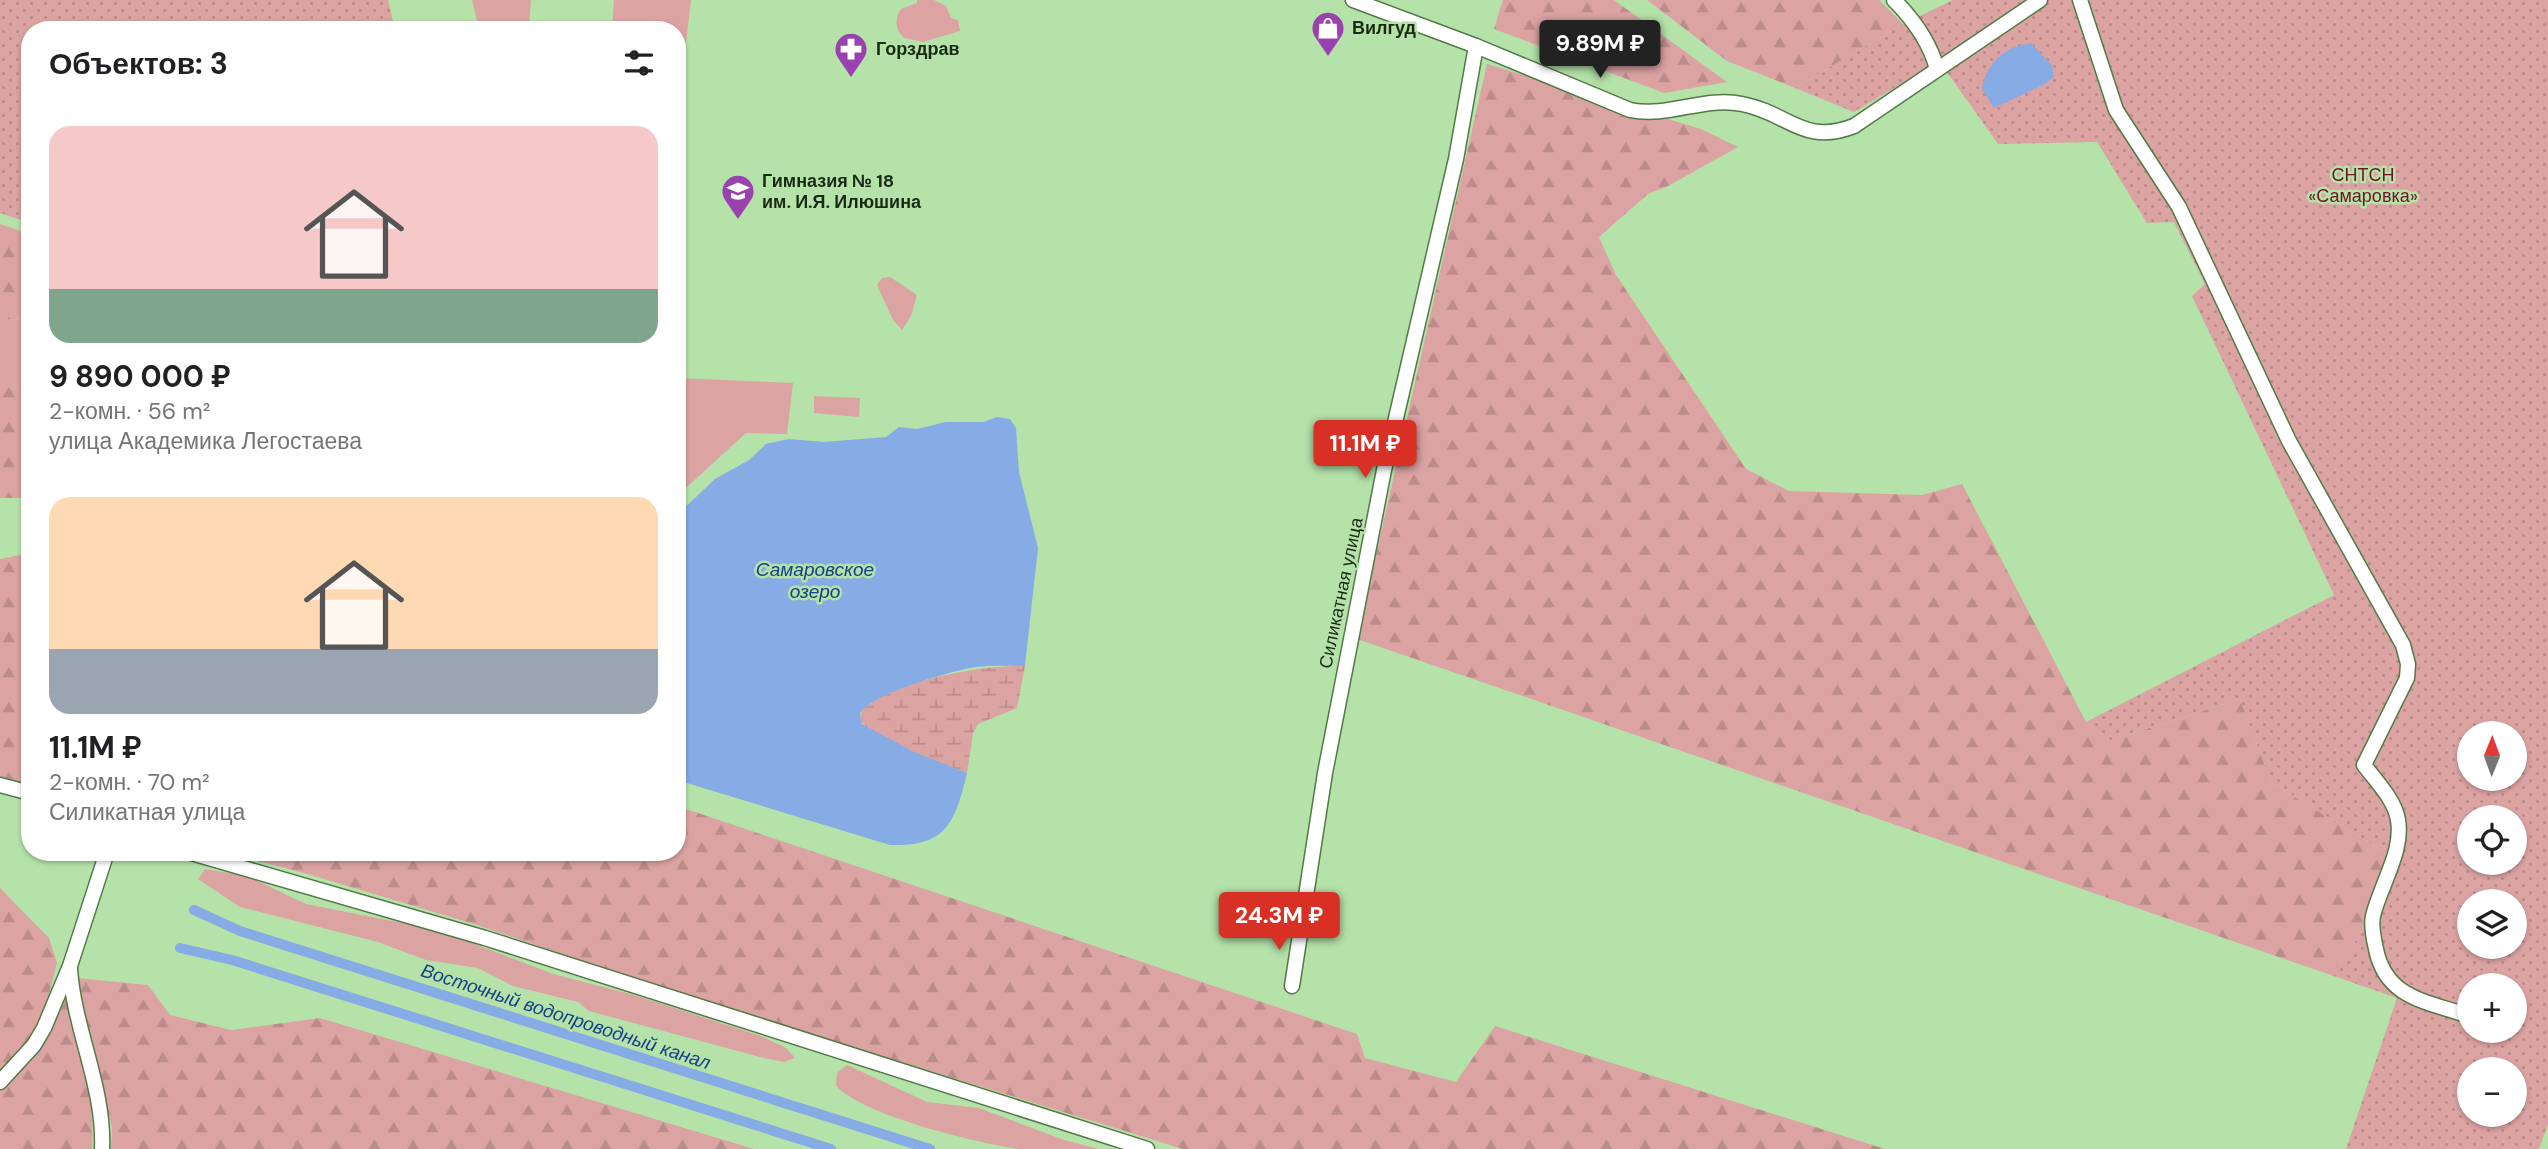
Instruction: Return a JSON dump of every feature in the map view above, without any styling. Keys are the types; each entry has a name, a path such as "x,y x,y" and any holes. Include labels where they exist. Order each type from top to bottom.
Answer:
{"street":[{"path":"1353,0 1476,46 1630,110 1649,114 1726,101 1760,109 1812,133 1837,133 1854,126 2040,0"},
{"path":"1894,0 1909,15 1934,56 1937,69"},
{"path":"2080,0 2116,110 2179,207 2289,441 2403,645 2408,664 2407,678 2364,765 2393,805 2398,818 2395,858 2370,921 2379,968 2387,980 2409,995 2457,1012"},
{"name":"Силикатная улица","path":"1292,986 1325,773 1353,628 1384,470 1456,159 1476,46"},
{"path":"0,785 21,791"},
{"path":"0,1082 34,1045 44,1028 70,966 104,861"},
{"path":"219,861 485,938 1147,1149"},
{"path":"70,966 72,1002 103,1126 102,1149"}],"green space":[{"path":"0,0 388,0 393,21 21,21 21,220 0,213"},
{"path":"472,0 531,0 530,21 477,21"},
{"path":"614,0 691,0 686,42 686,21 613,21"},
{"path":"917,0 934,0 946,6 951,18 958,20 960,31 923,42 904,38 897,28 897,17 901,9 917,3"},
{"path":"1503,0 1614,0 1727,82 1664,93 1494,29"},
{"path":"1647,0 1879,0 1903,24 1795,88 1727,61"},
{"name":"СНТСН «Самаровка»","path":"1953,0 2548,0 2548,1124 2539,1149 2346,1149 2397,998 2331,975 2359,937 2394,858 2271,782 2240,699 2108,741 2086,722 2334,595 2192,296 2205,284 2174,222 2147,223 2097,142 1998,144 1939,61 1854,112 1795,88 1903,24"},
{"path":"1487,64 1701,129 1738,147 1668,186 1648,194 1599,237 1616,275 1746,469 1789,491 1922,495 1962,484 2086,722 2108,741 2240,699 2271,782 2394,858 2359,937 2331,975 1357,639"},
{"path":"0,224 21,231 21,320 0,319"},
{"path":"890,277 917,295 911,316 902,330 893,320 877,285 882,278"},
{"path":"0,319 21,320 21,389 0,387"},
{"path":"686,378 793,383 787,434 746,433 686,488"},
{"path":"0,387 21,389 21,498 0,498"},
{"path":"814,396 860,398 859,417 814,413"},
{"path":"21,555 21,789 0,783 0,559"},
{"path":"1025,666 1017,708 978,724 973,733 967,773 892,743 867,727 860,719 862,710 877,699 917,683 985,668"},
{"path":"686,809 1357,1034 1365,1058 1456,1082 1495,1026 1885,1149 1183,1149 658,987 477,925 257,861 686,861"},
{"path":"205,869 247,876 306,904 438,930 553,974 634,995 761,1036 786,1048 795,1058 784,1062 760,1057 589,1011 578,1002 513,986 478,968 426,960 378,942 240,907 198,879"},
{"path":"0,888 49,938 57,963 45,1010 59,996 65,996 89,1091 92,1149 0,1149"},
{"path":"77,978 148,985 170,1015 231,1030 320,1018 754,1149 111,1149 112,1128"},
{"path":"847,1065 927,1102 979,1108 1064,1140 1099,1149 1018,1149 921,1126 870,1108 836,1086 837,1073"}],"water":[{"path":"2031,43 2052,66 2054,77 1994,108 1982,89 1988,71 2005,52"},
{"name":"Самаровское озеро","path":"997,417 1010,419 1016,428 1019,472 1038,548 1025,666 975,667 931,678 894,691 867,706 860,714 862,724 912,751 967,773 958,805 945,828 924,841 890,845 686,783 686,506 715,479 749,460 766,444 789,439 824,442 886,437 899,427 917,429 946,422 983,422"}],"waterway":[{"name":"Восточный водопроводный канал","path":"194,910 240,931 930,1149"},
{"name":"Восточный водопроводный канал","path":"180,948 232,960 831,1149"}],"place":[{"name":"Вилгуд","path":"1328,58"},
{"name":"Горздрав","path":"851,79"},
{"name":"Гимназия № 18 им. И.Я. Илюшина","path":"738,221"}]}
